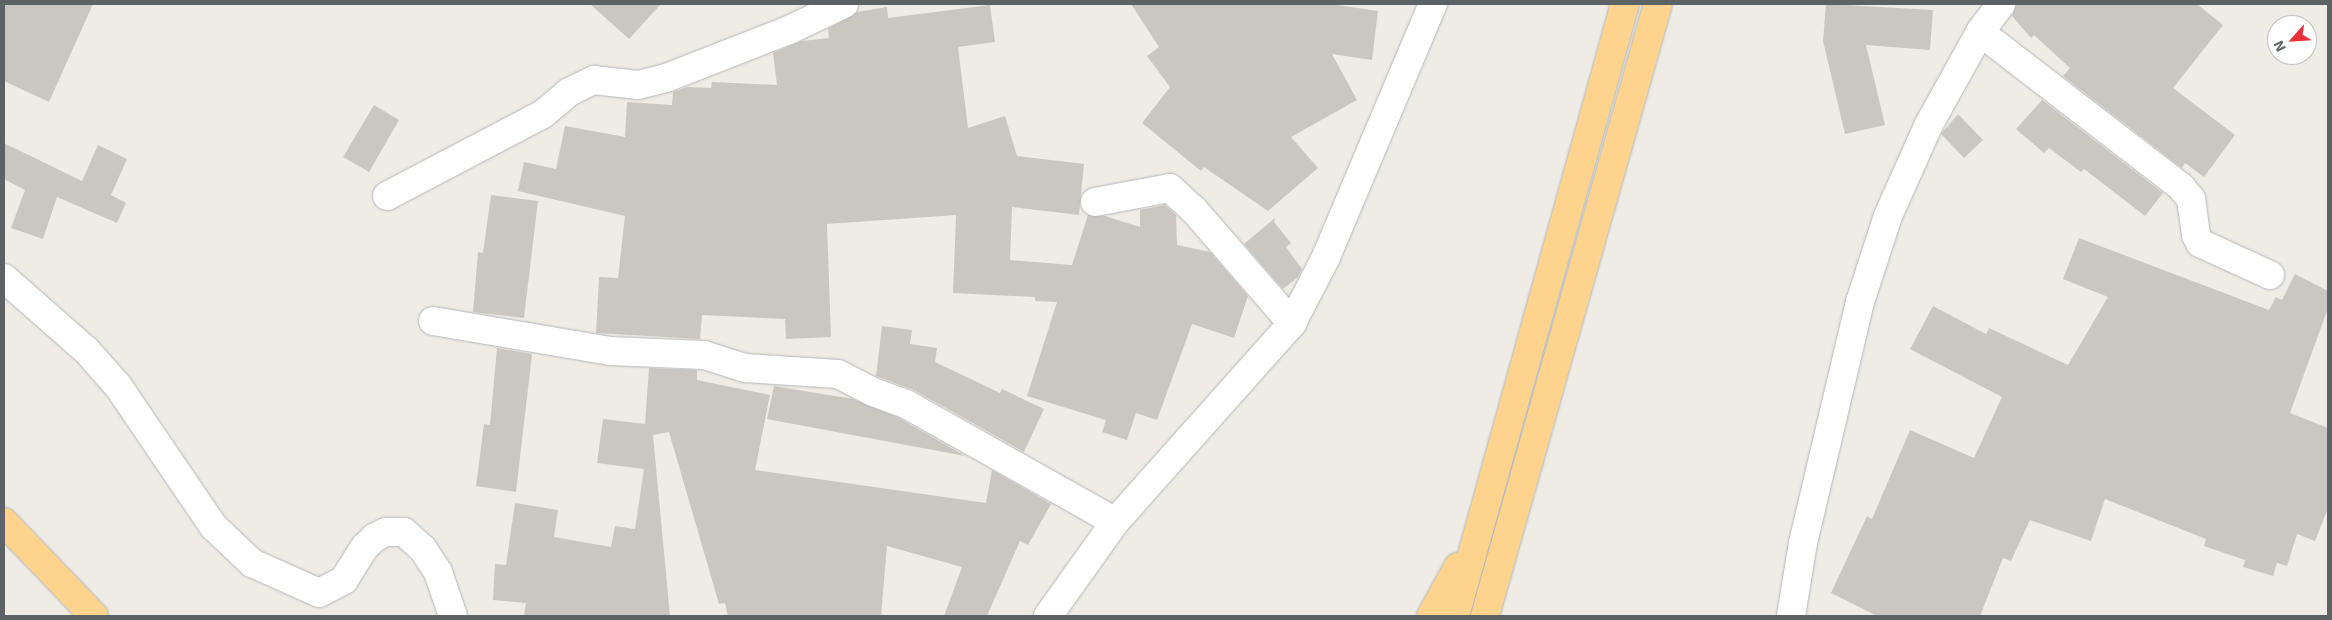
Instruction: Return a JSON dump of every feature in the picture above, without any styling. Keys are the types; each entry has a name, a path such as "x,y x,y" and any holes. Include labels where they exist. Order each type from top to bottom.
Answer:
{"highway":[{"path":"1456,616 1624,4"},
{"path":"1485,616 1658,4"},
{"path":"13,531 94,616"},
{"path":"13,531 113,616"},
{"path":"1431,616 1478,531"},
{"path":"1490,616 1497,574"}],"street":[{"path":"387,196 543,114 569,92 594,80 638,85 666,78 789,30 844,4"},
{"path":"1048,616 1115,522 1292,323 1326,257 1432,4"},
{"path":"1791,616 1805,533 1860,302 1888,216 1928,126 1980,32 2000,4"},
{"path":"1980,32 2180,187 2192,199 2196,235 2200,243 2270,275"},
{"path":"1095,202 1170,188 1194,210 1292,323"},
{"path":"4,278 86,350 118,386 213,526 252,563 319,593 344,580 364,547 374,538 386,532 404,532 424,549 438,572 452,616"},
{"path":"433,321 610,351 704,355 745,368 838,374 873,392 906,404 1115,522"}],"building":[{"path":"4,4 93,4 49,102 4,81"},
{"path":"590,4 661,4 629,39"},
{"path":"1131,4 1330,4 1378,11 1372,60 1332,54 1357,100 1291,137 1318,168 1268,211 1204,167 1201,171 1142,123 1170,87 1147,56 1159,47"},
{"path":"1826,4 1933,10 1930,50 1866,45 1885,125 1845,134 1823,41"},
{"path":"2016,4 2197,4 2223,25 2173,88 2235,135 2204,177 2185,163 2182,168 2063,76 2070,68 2034,35 2031,38 2012,16"},
{"path":"990,5 995,42 958,47 968,128 1005,116 1017,156 1084,164 1079,215 1012,207 1010,260 1072,265 1088,215 1105,216 1140,227 1140,210 1165,205 1176,215 1177,245 1210,252 1248,296 1234,338 1192,324 1157,420 1136,413 1127,440 1102,432 1106,420 1027,396 1057,302 1035,301 1035,297 953,293 956,215 827,224 831,337 786,339 785,319 702,315 700,339 596,333 599,277 618,278 625,216 518,191 524,162 556,169 565,126 625,137 627,102 672,105 673,92 687,87 711,88 712,82 777,85 773,53 802,41 829,38 828,29 857,12 887,7 888,18"},
{"path":"2042,100 2163,193 2145,216 2084,169 2081,172 2049,148 2044,153 2016,129"},
{"path":"374,105 399,120 369,172 343,157"},
{"path":"1958,114 1983,140 1964,158 1941,134"},
{"path":"4,143 82,181 98,145 127,159 111,195 126,203 117,223 57,197 43,239 11,228 25,190 4,179"},
{"path":"491,195 538,201 524,318 473,312 478,252 483,253"},
{"path":"1275,218 1274,222 1291,243 1286,247 1302,269 1298,277 1283,289 1244,244"},
{"path":"2079,238 2269,310 2276,297 2282,300 2295,274 2328,291 2328,308 2290,413 2328,428 2328,508 2315,541 2297,534 2287,566 2277,563 2273,576 2243,567 2245,560 2204,546 2206,539 2105,499 2091,541 2030,520 2011,561 2003,558 1980,616 1877,616 1831,593 1867,516 1872,519 1910,430 1974,458 2002,397 1910,349 1933,306 1986,334 1989,328 2068,365 2108,297 2063,279"},
{"path":"882,326 912,330 910,344 937,348 935,362 1000,393 1002,389 1044,409 1024,452 914,390 876,376"},
{"path":"497,348 532,354 516,492 476,486 484,424 490,425"},
{"path":"649,368 697,370 697,380 770,395 755,470 986,503 992,470 1051,504 1028,545 1020,541 987,616 944,616 962,567 887,546 881,616 728,616 725,603 719,604 669,432 653,435 670,616 524,616 526,603 493,600 495,564 506,565 515,503 558,510 554,537 611,547 615,526 635,529 644,469 597,463 603,419 645,424"},
{"path":"774,386 853,399 899,418 965,456 767,419"}]}
